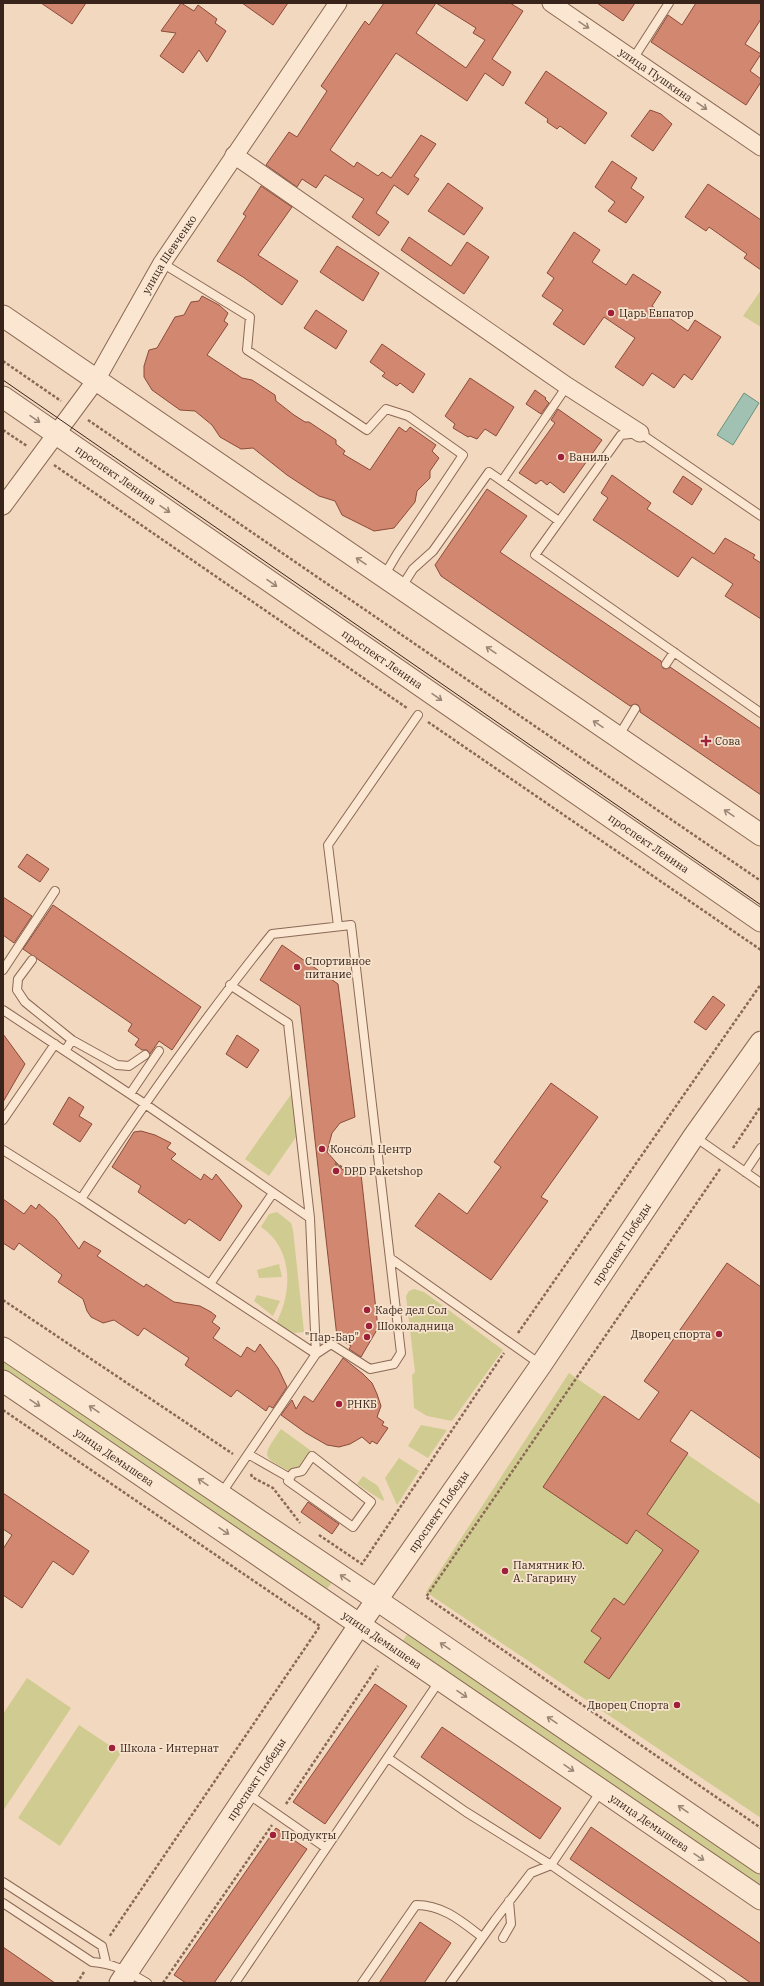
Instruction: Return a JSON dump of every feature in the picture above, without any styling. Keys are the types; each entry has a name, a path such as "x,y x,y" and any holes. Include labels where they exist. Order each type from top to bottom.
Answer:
{"street":[{"name":"улица Шевченко","path":"3,506 41,457 96,380 162,263 338,3"},
{"name":"улица Пушкина","path":"551,3 633,59 760,142"},
{"path":"234,155 567,386 640,433"},
{"path":"3,316 761,835"},
{"name":"проспект Ленина","path":"3,397 761,921"},
{"name":"проспект Победы","path":"124,1977 360,1624 541,1365 694,1136 761,1042"},
{"path":"3,1348 221,1494 761,1863"},
{"name":"улица Демышева","path":"3,1381 761,1899"}],"lane":[{"path":"633,59 669,3"},
{"path":"162,263 250,317 247,350 367,430 386,409 408,416 463,455 397,554 392,582"},
{"path":"502,481 567,386"},
{"path":"761,516 640,433 621,435 535,555 761,713"},
{"path":"392,582 412,569 433,551 489,472 559,521"},
{"path":"666,664 674,652"},
{"path":"618,737 635,709"},
{"path":"338,926 328,845 418,715"},
{"path":"3,970 55,891"},
{"path":"81,1199 145,1104 230,985 272,934 351,925 402,1353 394,1364 370,1369 331,1344 316,1354 221,1494"},
{"path":"32,960 18,978 16,990 25,1002 72,1040 118,1065 128,1066 145,1055"},
{"path":"230,985 288,1023 310,1218 316,1354"},
{"path":"3,1010 145,1104 310,1218"},
{"path":"65,1051 72,1040"},
{"path":"3,1120 55,1044"},
{"path":"130,1094 159,1051"},
{"path":"694,1136 761,1183"},
{"path":"745,1172 761,1148"},
{"path":"3,1150 81,1199 316,1354"},
{"path":"210,1284 272,1192"},
{"path":"390,1258 541,1365"},
{"path":"312,1456 372,1502 353,1527 288,1481 290,1478 293,1473 302,1471 312,1456"},
{"path":"246,1458 290,1478"},
{"path":"235,1983 440,1679"},
{"path":"388,1758 466,1812 550,1865 722,1983"},
{"path":"450,1983 482,1937 531,1873 550,1865 602,1790"},
{"path":"247,1793 326,1848"},
{"path":"3,1882 102,1946 106,1963"},
{"path":"503,1938 511,1924 509,1901"},
{"path":"3,1903 92,1962 106,1963 124,1977 147,1983"},
{"path":"362,1983 416,1905 428,1905 441,1909 482,1937"}],"path":[{"path":"3,361 761,881"},
{"path":"3,430 761,950"},
{"path":"318,1535 362,1564 511,1344 761,984"},
{"path":"761,1106 426,1597 761,1828"},
{"path":"329,1151 364,1146"},
{"path":"335,1163 348,1171 367,1172"},
{"path":"3,1300 246,1458 252,1477 273,1488 299,1522 305,1526"},
{"path":"3,1410 320,1626 102,1946"},
{"path":"77,1983 92,1962"}],"shaded area":[{"path":"761,290 761,327 743,316"},
{"path":"744,393 759,403 733,445 717,435"},
{"path":"292,1093 296,1137 269,1176 245,1159"},
{"path":"277,1212 291,1223 293,1230 304,1332 294,1333 276,1323 282,1311 285,1298 287,1271 279,1246 272,1236 261,1227 269,1214"},
{"path":"279,1264 282,1277 259,1278 257,1270"},
{"path":"414,1289 424,1292 503,1350 452,1421 427,1416 414,1408 412,1375 415,1372 406,1296 409,1291"},
{"path":"257,1295 280,1301 273,1316 254,1301"},
{"path":"3,1358 333,1581 327,1589 3,1370"},
{"name":"Дворец Спорта","path":"569,1373 761,1505 761,1818 426,1592"},
{"path":"421,1425 447,1430 428,1458 408,1446"},
{"path":"281,1429 310,1450 312,1456 302,1471 293,1473 270,1460 268,1456 267,1452"},
{"path":"399,1458 419,1471 397,1505 385,1478"},
{"path":"363,1476 378,1486 384,1499 383,1501 357,1484"},
{"path":"408,1633 761,1875 761,1889 402,1642"},
{"path":"27,1678 71,1708 3,1811 3,1714"},
{"path":"79,1725 121,1753 60,1846 18,1818"}],"building":[{"path":"41,3 86,3 72,24"},
{"path":"181,3 194,11 198,5 217,19 215,23 226,31 207,62 199,50 183,73 160,56 176,33 161,31"},
{"path":"242,3 288,3 273,25"},
{"path":"384,3 436,3 510,3 523,11 492,59 511,72 503,86 485,73 467,101 396,53 330,150 354,167 357,162 378,176 382,172 391,178 421,135 436,144 414,176 419,179 408,195 394,185 376,213 389,222 379,236 352,217 364,199 325,175 316,188 302,179 297,187 266,165 289,132 297,137 327,91 321,86 365,21 369,25","holes":["436,3 476,28 473,33 485,40 466,68 416,33"]},
{"path":"597,3 635,3 623,21"},
{"path":"696,3 761,3 761,19 745,44 761,54 750,71 761,79 761,82 746,105 651,42 668,15 682,25"},
{"path":"546,71 607,113 585,144 560,126 557,129 547,122 548,119 525,103"},
{"path":"650,110 661,114 672,124 653,151 631,136"},
{"path":"612,161 637,178 631,188 644,197 626,223 608,211 615,202 595,187"},
{"path":"448,183 483,208 464,235 428,211"},
{"path":"708,184 761,220 761,270 744,258 747,254 709,227 706,231 685,217"},
{"path":"261,186 292,207 258,255 298,281 282,305 243,277 217,261 246,216 243,214"},
{"name":"Царь Евпатор","path":"574,232 600,250 592,262 626,285 633,274 661,292 652,306 688,331 695,320 721,337 692,380 684,374 674,388 652,373 643,386 615,367 635,338 604,317 584,345 553,324 563,310 542,296 554,278 547,273"},
{"path":"409,237 451,266 467,242 489,257 464,294 401,250"},
{"path":"337,246 379,273 363,301 320,272"},
{"path":"202,296 219,305 228,313 224,321 228,324 207,355 242,378 252,380 275,395 276,401 294,415 305,422 309,422 336,440 336,444 345,451 343,454 370,470 399,427 406,432 410,427 436,445 432,451 439,458 430,471 430,478 417,491 415,502 394,528 374,531 342,515 335,501 319,496 287,475 253,448 241,449 220,437 212,425 195,411 180,410 152,390 144,377 144,366 149,350 157,348 175,317 184,315 191,302 199,301"},
{"path":"316,310 347,331 336,349 304,328"},
{"path":"382,344 425,374 413,393 400,383 397,386 382,376 385,373 370,362"},
{"path":"470,378 514,407 496,436 485,429 477,439 470,436 468,437 453,428 455,424 445,416"},
{"path":"535,390 546,398 545,399 549,403 541,414 526,404"},
{"name":"Ваниль","path":"558,409 602,440 564,493 550,482 547,485 541,480 536,484 519,473 555,423 551,420"},
{"path":"612,475 651,503 647,509 714,554 725,538 755,555 753,558 761,563 761,619 725,596 733,584 692,557 678,577 593,520 608,498 601,493"},
{"path":"683,476 702,489 692,505 673,492"},
{"path":"487,489 527,516 500,552 661,661 663,668 666,669 670,667 761,729 761,795 640,712 638,705 635,704 630,706 441,576 435,565"},
{"path":"27,854 49,869 40,882 18,867"},
{"path":"3,897 32,916 14,943 3,935"},
{"path":"53,905 201,1007 172,1050 159,1041 150,1054 147,1050 142,1050 135,1045 139,1039 128,1031 132,1024 23,949"},
{"name":"Консоль Центр","path":"282,945 338,984 355,1117 340,1123 332,1133 327,1152 343,1170 361,1174 378,1328 361,1357 349,1349 351,1346 337,1337 300,1006 260,980"},
{"path":"713,996 725,1005 706,1030 694,1022"},
{"path":"3,1034 25,1064 3,1102"},
{"path":"237,1035 259,1050 247,1068 226,1054"},
{"path":"551,1083 598,1117 541,1197 548,1201 491,1280 415,1226 439,1193 467,1214 501,1167 494,1162"},
{"path":"69,1097 84,1107 79,1116 92,1124 80,1142 53,1124"},
{"path":"141,1131 155,1135 171,1143 167,1148 176,1154 171,1159 201,1180 204,1174 212,1180 216,1174 242,1206 220,1241 189,1219 185,1224 138,1192 141,1186 112,1167 134,1132"},
{"path":"3,1199 24,1214 31,1205 36,1209 39,1204 56,1219 79,1249 84,1241 101,1251 97,1256 144,1287 146,1284 174,1302 200,1306 211,1312 216,1316 212,1322 220,1328 213,1338 241,1357 247,1347 255,1352 260,1344 278,1368 287,1387 273,1408 269,1406 266,1411 237,1390 231,1397 185,1365 189,1358 144,1328 138,1336 114,1320 103,1323 91,1317 87,1311 83,1299 58,1282 62,1275 19,1243 14,1250 3,1243"},
{"path":"727,1263 761,1287 761,1459 691,1410 670,1441 688,1453 647,1514 699,1551 609,1679 584,1662 601,1638 591,1631 614,1598 624,1605 663,1550 636,1530 627,1544 543,1487 604,1396 639,1420 659,1392 644,1381"},
{"name":"РНКБ","path":"343,1358 372,1383 377,1394 381,1406 377,1417 384,1422 382,1425 388,1428 377,1444 372,1441 370,1444 362,1437 350,1444 339,1447 327,1445 306,1433 281,1415 292,1400 296,1409 304,1396 313,1402"},
{"path":"3,1493 89,1551 73,1575 53,1561 22,1608 3,1595 3,1549 12,1535 3,1529"},
{"path":"308,1502 339,1524 332,1534 301,1512"},
{"path":"375,1684 407,1706 325,1824 293,1802"},
{"path":"442,1727 561,1808 540,1839 421,1757"},
{"path":"591,1827 761,1944 761,1983 751,1983 570,1859"},
{"path":"276,1828 307,1849 214,1983 186,1983 174,1975"},
{"path":"420,1922 451,1943 424,1983 379,1983"},
{"path":"3,1947 55,1983 3,1983"}],"tram line":[{"path":"3,380 761,905"}],"place":[{"name":"Царь Евпатор","path":"611,313"},
{"name":"Ваниль","path":"561,457"},
{"name":"Сова","path":"706,741"},
{"name":"Спортивное питание","path":"297,967"},
{"name":"Консоль Центр","path":"322,1149"},
{"name":"DPD Paketshop","path":"336,1171"},
{"name":"Кафе дел Сол","path":"367,1310"},
{"name":"Шоколадница","path":"369,1326"},
{"name":"Дворец спорта","path":"719,1334"},
{"name":"\"Пар-Бар\"","path":"367,1337"},
{"name":"РНКБ","path":"339,1404"},
{"name":"Памятник Ю. А. Гагарину","path":"505,1571"},
{"name":"Дворец Спорта","path":"677,1705"},
{"name":"Школа - Интернат","path":"112,1748"},
{"name":"Продукты","path":"273,1835"}]}
